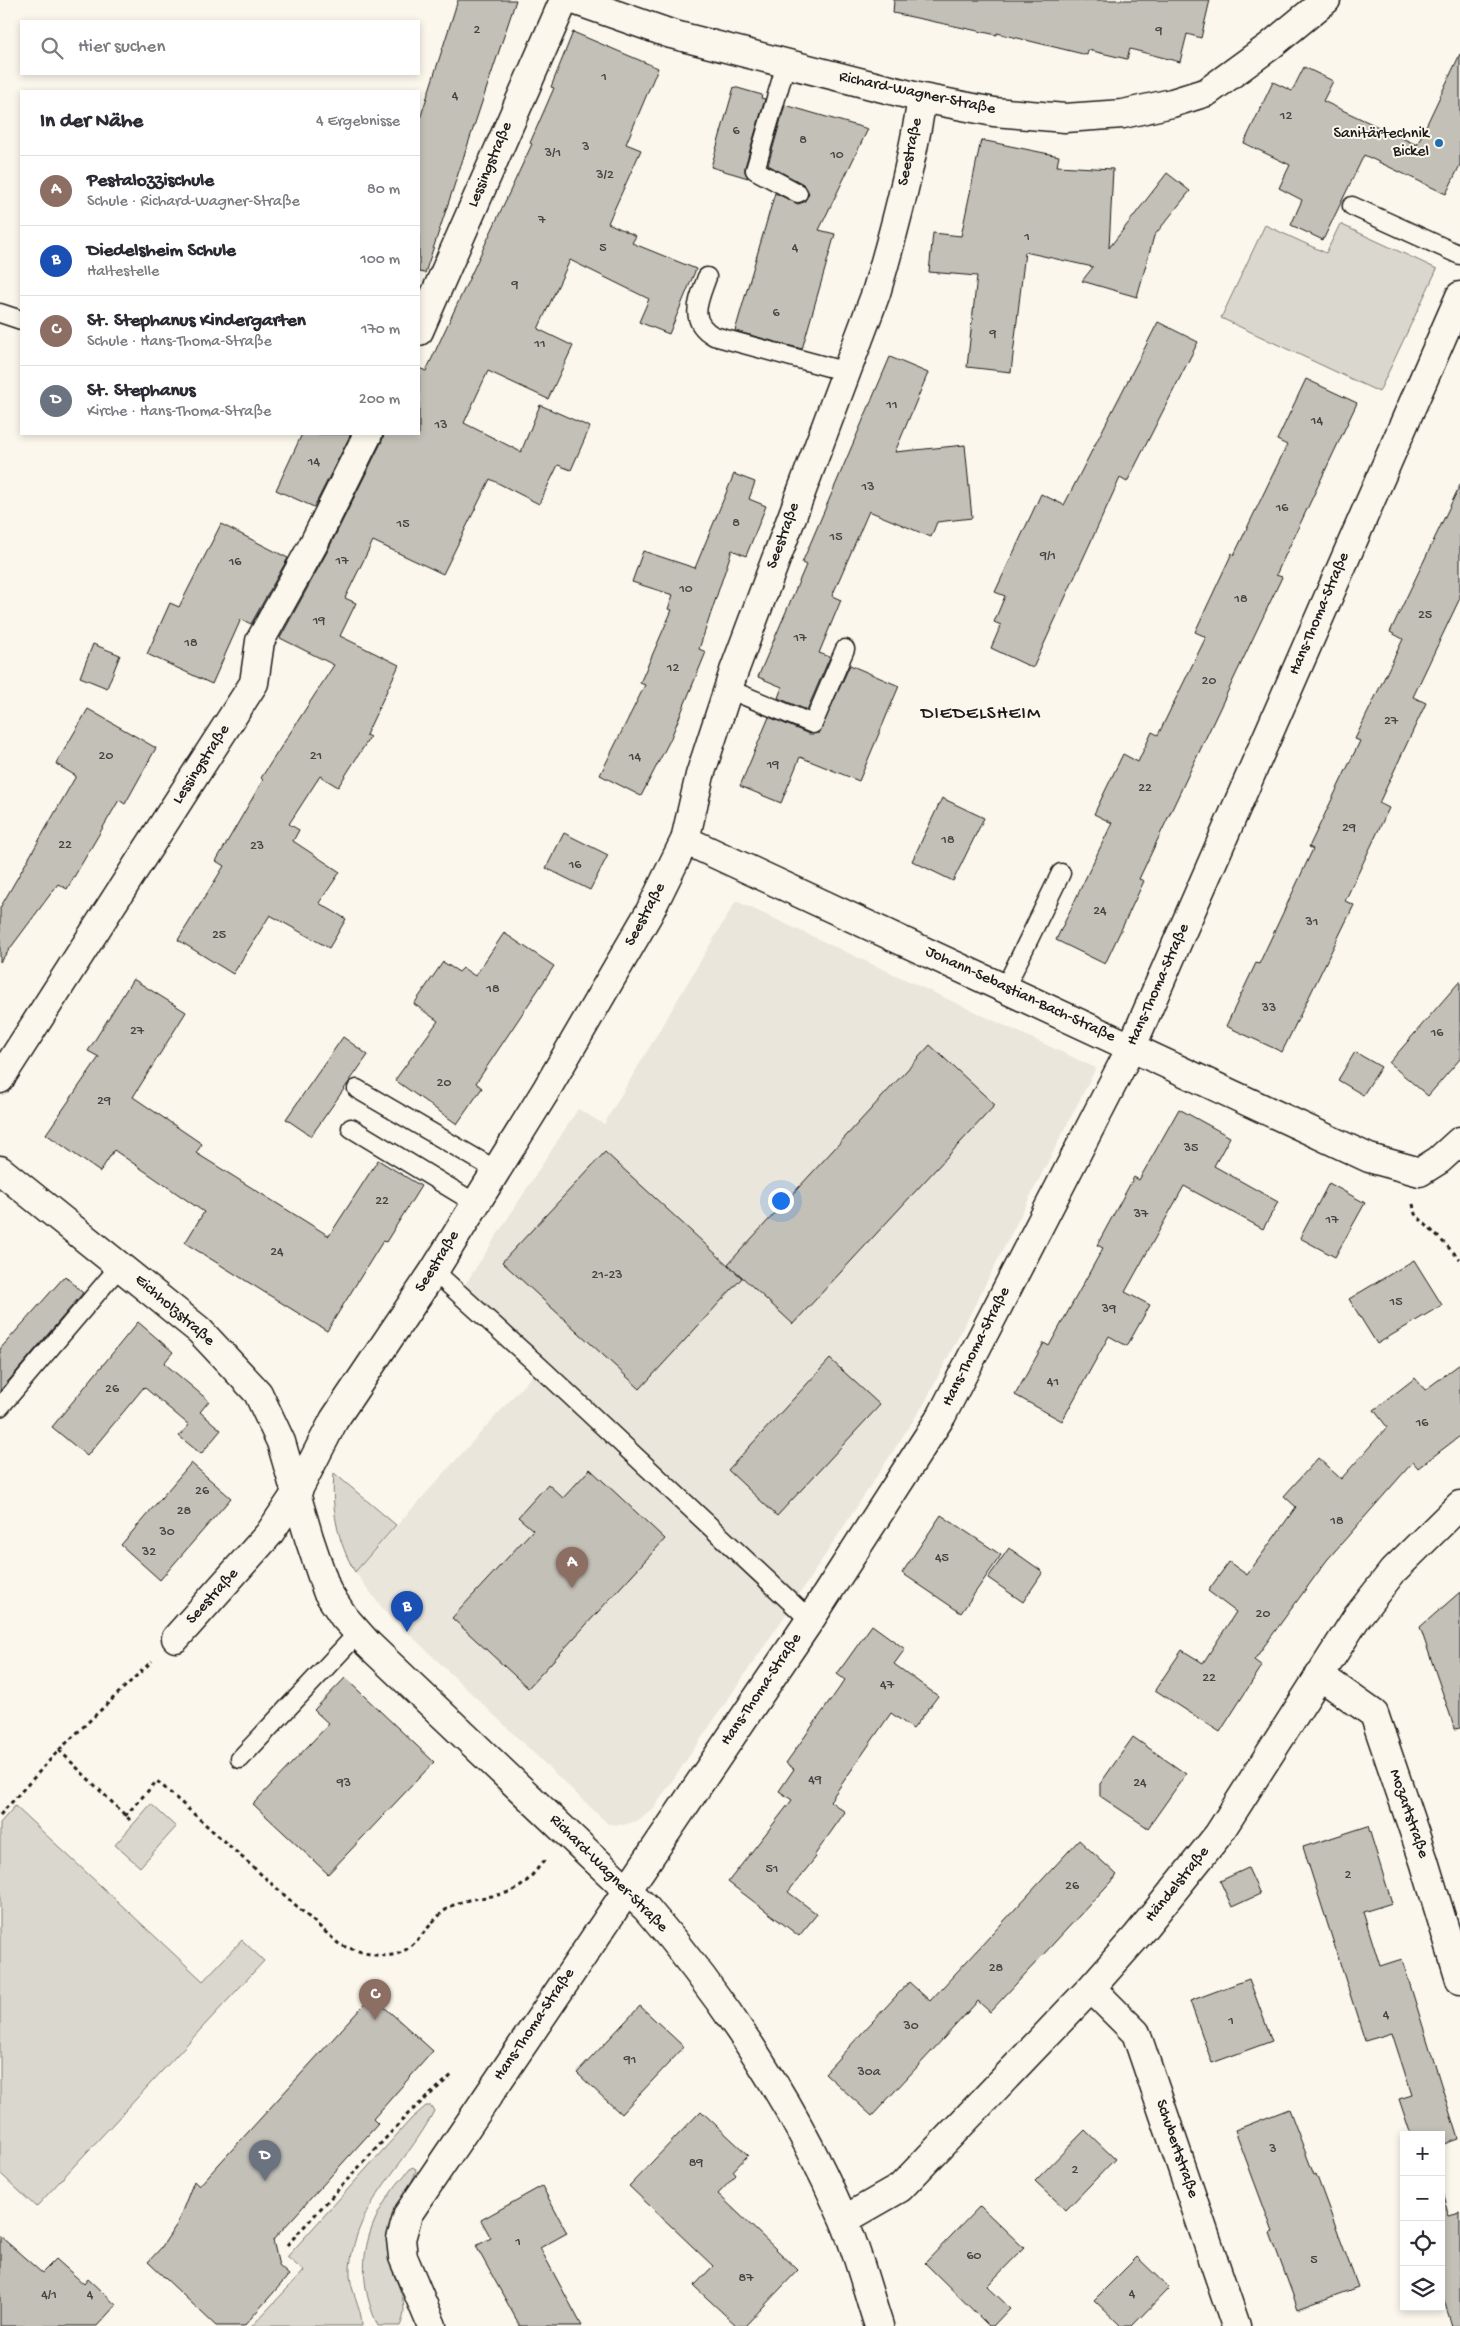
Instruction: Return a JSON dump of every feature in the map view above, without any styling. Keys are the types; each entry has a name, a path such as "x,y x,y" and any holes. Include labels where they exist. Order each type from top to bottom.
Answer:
{"street":[{"name":"Lessingstraße","path":"420,328 564,0"},
{"name":"Richard-Wagner-Straße","path":"574,0 671,34 922,98 994,112 1065,118 1123,114 1172,103 1207,92 1270,46 1326,0"},
{"name":"Seestraße","path":"176,1638 269,1534 296,1492 334,1420 434,1271 545,1092 644,921 685,840 700,775 728,689 798,497 876,293 894,229 917,132 922,98"},
{"name":"Hans-Thoma-Straße","path":"432,2326 403,2257 401,2239 408,2214 810,1620 942,1416 1132,1046 1460,296"},
{"name":"Lessingstraße","path":"0,1079 254,683 260,641 313,544 368,435"},
{"name":"Johann-Sebastian-Bach-Straße","path":"685,840 1132,1046 1369,1158 1420,1172"},
{"path":"1420,1172 1439,1160 1460,1141"},
{"name":"Eichholzstraße","path":"0,1170 200,1330 258,1393 281,1442 296,1492"},
{"name":"Richard-Wagner-Straße","path":"296,1492 327,1590 358,1633 646,1908 681,1948 769,2073 813,2153 844,2220 879,2326"},
{"name":"Händelstraße","path":"844,2220 900,2188 1091,1988 1137,1936 1218,1835 1357,1617 1393,1571 1460,1505"},
{"name":"Mozartstraße","path":"1319,1675 1374,1714 1424,1861 1460,1980"},
{"name":"Schubertstraße","path":"1091,1988 1136,2033 1236,2326"}],"lane":[{"path":"786,64 755,170 798,193"},
{"path":"1352,206 1460,255"},
{"path":"706,277 698,303 697,314 699,324 705,331 714,336 847,372"},
{"path":"0,313 20,320"},
{"path":"728,689 813,724 845,649"},
{"path":"1005,988 1061,873"},
{"path":"357,1089 496,1170"},
{"path":"351,1128 475,1203"},
{"path":"0,1407 120,1266"},
{"path":"434,1271 540,1367 810,1620"},
{"path":"240,1758 358,1633"}],"path":[{"path":"1420,1172 1411,1196 1415,1214 1460,1259"},
{"path":"0,1815 59,1750 176,1638"},
{"path":"59,1750 130,1820"},
{"path":"125,1816 157,1781 340,1945 371,1954 393,1955 408,1947 446,1909 459,1902 489,1898 518,1888 569,1835"},
{"path":"287,2244 408,2114 453,2074"}],"shaded area":[{"path":"1340,224 1437,269 1379,392 1221,318 1265,225 1326,253"},
{"path":"736,901 1096,1068 924,1404 793,1604 653,1809 637,1821 623,1825 608,1824 383,1609 355,1572 540,1367 459,1294 578,1109 604,1124"},
{"path":"334,1473 396,1525 355,1572 344,1548 337,1524 333,1499"},
{"path":"151,1804 176,1827 140,1867 115,1845"},
{"path":"15,1806 203,1981 242,1940 264,1961 36,2207 0,2173 0,1823"},
{"path":"426,2106 431,2106 434,2111 372,2203 362,2222 354,2244 350,2275 362,2326 252,2326 304,2271 287,2257 411,2119"},
{"path":"412,2167 416,2169 415,2173 394,2217 388,2244 390,2262 404,2307 403,2316 400,2326 378,2326 365,2282 368,2242 374,2222 384,2204 396,2185"}],"building":[{"path":"458,0 516,0 425,273 420,272 420,119"},
{"path":"894,0 1210,0 1201,38 1187,34 1180,62 1130,49 1127,59 1088,50 1087,55 997,33 997,35 893,13"},
{"path":"573,32 658,68 626,144 641,150 608,223 636,236 632,243 696,269 669,334 639,322 649,299 570,260 538,329 573,346 548,399 488,371 464,423 521,452 540,405 590,427 571,470 558,465 539,504 490,479 443,574 373,541 345,598 356,603 340,636 399,665 366,735 370,737 338,787 320,776 289,824 299,830 293,841 340,872 319,903 346,919 329,948 270,915 233,974 178,940 224,866 216,861 263,780 261,778 334,665 280,638 327,552 384,435 420,435 420,368 426,371 532,144 530,143 554,88 551,87"},
{"path":"1460,54 1460,165 1446,194 1364,155 1323,240 1291,225 1302,200 1279,188 1290,165 1244,143 1273,82 1292,91 1304,67 1333,81 1323,101 1417,145"},
{"path":"734,87 762,95 761,98 765,99 745,167 748,178 711,167"},
{"path":"785,105 868,129 819,230 835,234 802,349 735,331 775,193 798,204 804,202 809,193 803,184 768,165"},
{"path":"981,140 1059,156 1057,166 1113,169 1109,248 1167,173 1190,191 1154,236 1137,297 1082,281 1093,267 1025,252 1011,372 967,367 977,276 929,272 933,233 961,236"},
{"path":"1158,322 1198,342 1127,482 1120,478 1033,668 991,648 1001,625 994,622 1005,596 995,592 1041,494 1064,505"},
{"path":"890,357 928,373 895,452 965,445 972,518 937,522 931,537 869,511 832,596 841,600 819,653 830,657 807,710 778,698 782,687 758,677 806,565 802,563"},
{"path":"1306,379 1357,403 1276,575 1282,577 1139,879 1144,881 1105,964 1056,940 1112,823 1094,814 1123,754 1138,762 1152,732 1158,735 1206,637 1195,632 1232,553 1234,555 1287,445 1277,440"},
{"path":"302,435 350,435 314,507 276,490"},
{"path":"734,474 755,482 749,499 766,506 746,556 732,550 699,649 706,652 670,740 641,796 600,775 645,685 640,683 672,610 668,609 673,595 632,582 643,551 695,568"},
{"path":"1460,485 1460,598 1413,697 1426,703 1379,803 1389,808 1345,901 1354,905 1282,1052 1226,1026 1256,963 1259,964 1313,849 1309,847 1360,741 1355,739 1403,639 1390,632"},
{"path":"221,524 288,558 251,624 241,619 212,684 147,654 170,603 179,607"},
{"path":"93,644 120,655 107,688 80,677"},
{"path":"850,665 899,686 859,781 800,757 781,803 740,786 769,717 809,734 819,733"},
{"path":"88,709 156,748 125,804 119,800 67,889 58,884 0,962 0,908 76,776 56,764"},
{"path":"942,798 984,818 953,881 912,861"},
{"path":"564,833 608,855 590,890 546,868"},
{"path":"504,933 554,966 476,1083 482,1088 457,1124 395,1080 438,1021 414,1004 443,962 459,972 463,968 475,976"},
{"path":"133,979 186,1012 133,1097 202,1144 196,1153 329,1236 378,1160 421,1186 386,1242 383,1241 327,1331 185,1243 204,1212 114,1150 100,1172 46,1134 99,1057 88,1051"},
{"path":"1460,981 1460,1059 1428,1096 1389,1063"},
{"path":"343,1037 368,1055 311,1136 286,1119"},
{"path":"930,1045 995,1105 793,1324 728,1264"},
{"path":"1355,1052 1381,1067 1363,1095 1338,1080"},
{"path":"1179,1109 1230,1137 1214,1166 1278,1202 1263,1229 1184,1186 1125,1292 1150,1305 1127,1346 1109,1336 1062,1421 1015,1395 1044,1343 1049,1346 1103,1248 1097,1245 1134,1177 1139,1180"},
{"path":"605,1152 742,1278 640,1389 502,1262"},
{"path":"1329,1183 1365,1203 1335,1257 1300,1238"},
{"path":"1414,1260 1442,1305 1377,1344 1349,1299"},
{"path":"65,1276 83,1293 0,1391 0,1349"},
{"path":"138,1322 173,1352 164,1363 209,1401 200,1412 221,1430 201,1454 179,1436 189,1425 144,1387 87,1456 52,1427"},
{"path":"830,1359 880,1405 777,1516 728,1470"},
{"path":"1460,1364 1460,1436 1418,1468 1413,1462 1327,1560 1254,1660 1262,1666 1220,1732 1155,1690 1182,1650 1203,1663 1236,1612 1208,1591 1229,1562 1247,1575 1296,1507 1284,1496 1318,1458 1341,1479 1387,1427 1374,1410 1415,1378 1425,1390"},
{"path":"191,1463 231,1498 160,1580 121,1545"},
{"path":"590,1469 665,1539 528,1688 452,1618 533,1530 518,1517 548,1484 563,1498"},
{"path":"941,1515 1001,1555 961,1613 902,1573"},
{"path":"1009,1548 1043,1572 1023,1602 988,1578"},
{"path":"1460,1592 1460,1728 1455,1729 1420,1627"},
{"path":"872,1625 905,1649 894,1664 938,1696 913,1729 891,1713 830,1801 845,1812 814,1856 816,1857 788,1892 817,1914 799,1936 728,1882 792,1800 779,1791 794,1769 786,1763 845,1680 837,1674"},
{"path":"345,1678 434,1762 328,1874 253,1804 329,1724 314,1710"},
{"path":"1133,1737 1186,1774 1148,1828 1100,1796 1100,1784"},
{"path":"1368,1826 1392,1903 1363,1912 1380,1966 1402,1959 1458,2139 1445,2144 1445,2131 1410,2131 1399,2099 1412,2095 1392,2033 1365,2041 1303,1847"},
{"path":"1079,1840 1117,1875 990,2012 978,2001 872,2116 825,2073 909,1982 930,2001"},
{"path":"1248,1868 1260,1894 1232,1907 1220,1881"},
{"path":"1249,1979 1272,2041 1212,2063 1190,2001"},
{"path":"372,1996 433,2051 373,2119 378,2124 273,2240 279,2266 289,2275 244,2326 216,2326 148,2262 161,2248 177,2224 194,2181 199,2186"},
{"path":"640,2006 684,2047 621,2114 577,2073"},
{"path":"1289,2109 1314,2175 1316,2174 1358,2287 1298,2309 1270,2233 1273,2232 1235,2130"},
{"path":"701,2111 748,2155 733,2171 736,2175 718,2194 798,2270 745,2326 737,2326 694,2286 713,2266 629,2186"},
{"path":"1085,2130 1115,2159 1066,2210 1035,2181"},
{"path":"542,2186 567,2233 540,2248 582,2326 520,2326 476,2246 491,2238 481,2220"},
{"path":"1445,2202 1449,2215 1460,2212 1460,2326 1452,2326 1445,2304"},
{"path":"980,2206 1024,2248 987,2286 1010,2308 993,2326 989,2326 925,2263"},
{"path":"0,2236 42,2273 56,2259 84,2284 88,2279 116,2305 97,2326 0,2326"},
{"path":"1137,2257 1169,2288 1132,2326 1121,2326 1094,2300"}],"place":[{"name":"Sanitärtechnik Bickel","path":"1439,143"},
{"name":"Pestalozzischule","path":"572,1588"},
{"name":"Diedelsheim Schule","path":"407,1632"},
{"name":"St. Stephanus Kindergarten","path":"375,2020"},
{"name":"St. Stephanus","path":"265,2181"}],"district":[{"name":"DIEDELSHEIM","path":"981,714"}]}
